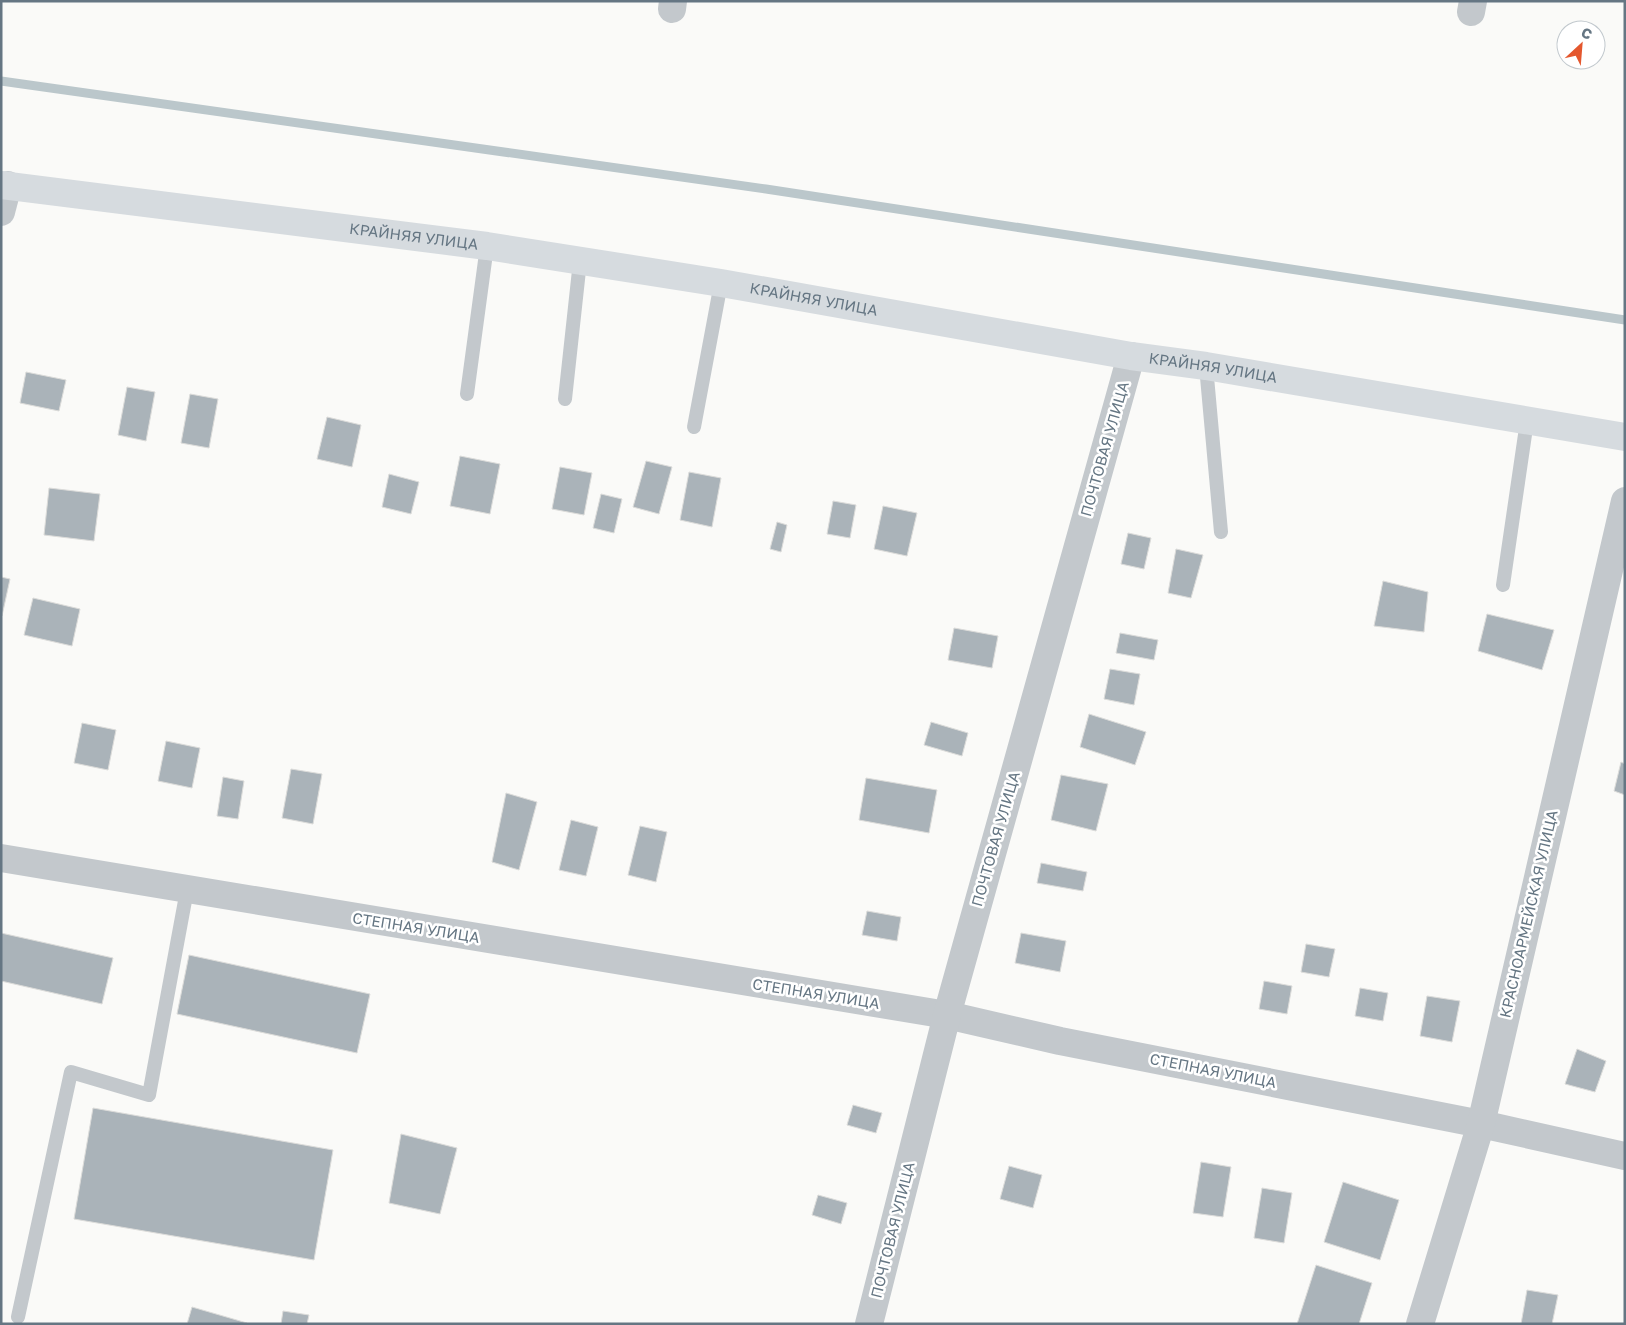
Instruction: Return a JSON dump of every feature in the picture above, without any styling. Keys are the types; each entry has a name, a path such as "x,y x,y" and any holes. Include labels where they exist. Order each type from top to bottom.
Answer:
{"main road":[{"name":"КРАЙНЯЯ УЛИЦА","path":"5,185 487,246 721,283 1131,356 1206,366 1625,437"}],"street":[{"path":"1,212 5,185"},
{"name":"ПОЧТОВАЯ УЛИЦА","path":"869,1324 947,1015 1131,356"},
{"name":"КРАСНОАРМЕЙСКАЯ УЛИЦА","path":"1420,1324 1481,1124 1625,501"},
{"name":"СТЕПНАЯ УЛИЦА","path":"1,858 947,1015 1060,1042 1481,1124 1625,1156"}],"lane":[{"path":"467,394 487,246"},
{"path":"565,399 580,261"},
{"path":"694,427 721,283"},
{"path":"1206,366 1221,532"},
{"path":"1503,585 1527,421"},
{"path":"18,1318 70,1072 150,1095 187,890"}],"building":[{"path":"26,372 66,380 59,411 20,403"},
{"path":"127,387 155,392 146,441 118,435"},
{"path":"190,394 218,399 209,448 181,443"},
{"path":"327,417 361,425 352,467 317,459"},
{"path":"460,456 500,464 490,514 450,506"},
{"path":"646,461 672,467 659,514 633,507"},
{"path":"560,467 592,473 584,515 552,509"},
{"path":"689,472 721,478 712,527 680,520"},
{"path":"389,474 419,482 411,514 382,507"},
{"path":"49,488 100,494 94,541 44,535"},
{"path":"601,494 622,499 614,533 593,528"},
{"path":"833,501 856,505 850,538 827,534"},
{"path":"883,506 917,513 907,556 874,549"},
{"path":"777,522 787,525 781,552 770,549"},
{"path":"1128,533 1151,538 1144,569 1121,564"},
{"path":"1176,549 1203,555 1191,598 1168,593"},
{"path":"1,577 10,579 2,616 1,615"},
{"path":"1383,581 1428,592 1424,632 1374,626"},
{"path":"33,598 80,609 72,646 24,635"},
{"path":"1487,614 1554,630 1542,670 1478,651"},
{"path":"954,628 998,636 992,668 948,660"},
{"path":"1120,633 1158,640 1154,660 1116,653"},
{"path":"1110,669 1140,674 1134,705 1104,699"},
{"path":"1089,714 1146,732 1135,765 1080,747"},
{"path":"931,722 968,733 962,756 924,745"},
{"path":"82,723 116,730 108,770 74,763"},
{"path":"166,741 200,748 192,788 158,781"},
{"path":"1621,762 1625,764 1625,795 1614,791"},
{"path":"291,769 322,774 313,824 282,818"},
{"path":"1061,775 1108,784 1096,831 1051,820"},
{"path":"223,777 244,781 238,819 217,816"},
{"path":"866,778 937,790 929,833 859,820"},
{"path":"506,793 537,802 519,870 492,862"},
{"path":"571,820 598,827 586,876 559,870"},
{"path":"640,826 667,832 656,882 628,875"},
{"path":"1041,863 1087,872 1083,891 1037,883"},
{"path":"867,911 901,917 897,941 862,935"},
{"path":"1,933 113,958 102,1004 1,981"},
{"path":"1021,933 1066,941 1060,972 1015,963"},
{"path":"1306,944 1335,949 1329,977 1301,972"},
{"path":"189,955 370,994 357,1053 177,1014"},
{"path":"1264,981 1292,986 1287,1014 1259,1009"},
{"path":"1360,988 1388,993 1383,1021 1355,1016"},
{"path":"1427,996 1460,1001 1452,1042 1420,1036"},
{"path":"1577,1049 1606,1061 1595,1092 1565,1084"},
{"path":"853,1105 882,1113 876,1133 847,1125"},
{"path":"93,1108 333,1150 314,1260 74,1219"},
{"path":"401,1134 457,1148 440,1214 389,1203"},
{"path":"1201,1162 1231,1167 1223,1217 1193,1213"},
{"path":"1009,1166 1042,1175 1033,1208 1000,1199"},
{"path":"1343,1182 1399,1200 1380,1260 1324,1242"},
{"path":"1262,1188 1292,1193 1284,1243 1254,1238"},
{"path":"818,1195 847,1203 841,1224 812,1215"},
{"path":"1316,1265 1372,1283 1359,1324 1297,1324"},
{"path":"1527,1290 1558,1295 1552,1324 1521,1324"},
{"path":"192,1307 247,1323 247,1324 187,1324"},
{"path":"283,1311 309,1315 307,1324 281,1324"}],"waterway":[{"path":"1,81 766,189 1625,320"}]}
